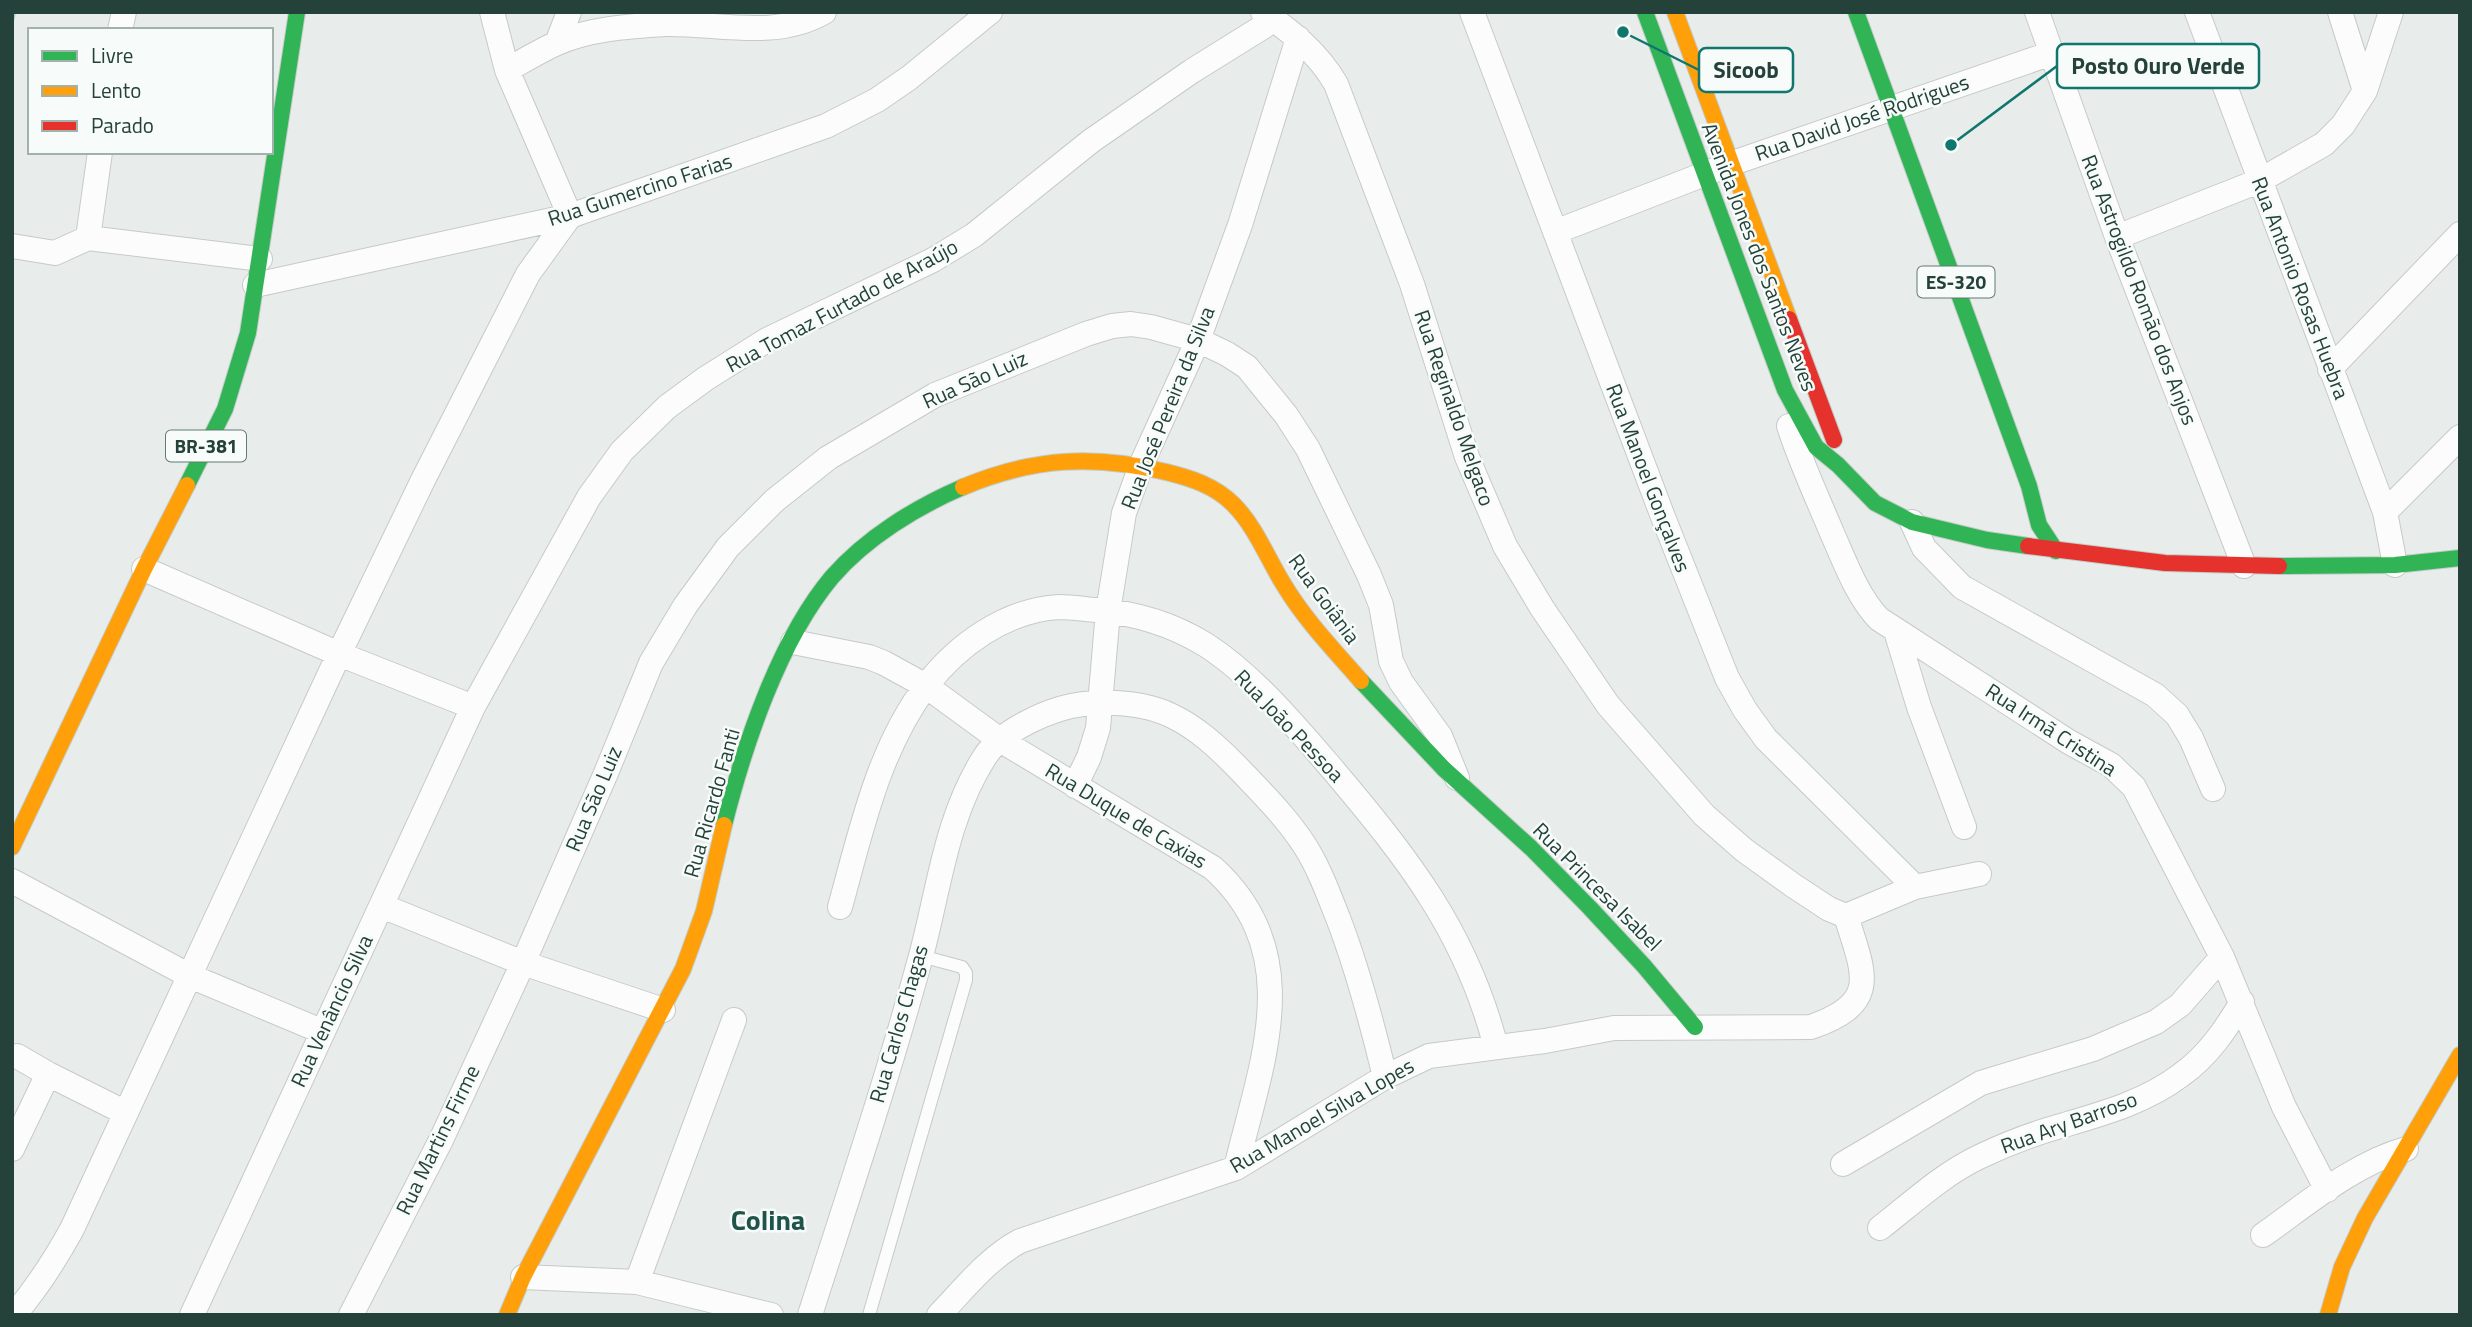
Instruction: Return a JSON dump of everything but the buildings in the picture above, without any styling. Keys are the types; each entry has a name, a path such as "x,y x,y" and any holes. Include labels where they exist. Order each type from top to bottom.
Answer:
{"main road":[{"name":"BR-381","path":"12,847 144,569 225,409 238,372 248,333 297,12"},
{"name":"Avenida Jones dos Santos Neves","path":"1646,12 1785,390 1816,447 1875,503 1912,522 1987,540 2054,551 2123,558"},
{"name":"Avenida Jones dos Santos Neves","path":"1675,12 1833,434 1838,465"},
{"name":"ES-320","path":"1856,12 1893,107 2029,486 2039,525 2054,551"},
{"name":"Rua Ricardo Fanti","path":"508,1315 523,1277 663,1010 690,951 707,898 734,787 754,731 793,642 820,593 838,570 912,512 958,487 1008,469 1057,461 1097,458 1142,463"},
{"name":"Rua Goiânia","path":"1142,463 1207,485 1238,509 1286,589 1309,620 1385,710 1460,785"},
{"path":"2029,486 2048,517 2065,533 2086,546 2123,558 2165,563 2244,566 2395,565 2460,558"},
{"name":"Rua Princesa Isabel","path":"1460,785 1550,867 1642,961 1695,1027"},
{"path":"2329,1315 2342,1267 2359,1230 2460,1055"}],"street":[{"path":"14,1315 52,1266 72,1229 339,653 511,305 528,274 570,216 507,70 492,12"},
{"path":"557,43 569,12"},
{"path":"507,70 557,43 597,32 702,18 776,28 814,18 824,12"},
{"name":"Rua Gumercino Farias","path":"255,285 570,216 826,127 877,100 909,78 990,12"},
{"name":"Rua Manoel Gonçalves","path":"1472,12 1663,517 1727,678 1766,739 1914,887"},
{"name":"Rua Astrogildo Romão dos Anjos","path":"2037,12 2117,237 2244,566"},
{"name":"Rua Antonio Rosas Huebra","path":"2197,12 2385,512 2395,565"},
{"path":"2340,12 2365,91"},
{"path":"2117,237 2259,181 2324,144 2343,125 2365,91 2390,12"},
{"name":"Rua Reginaldo Melgaco","path":"1269,16 1322,61 1336,84 1412,284 1467,457 1505,546 1542,608 1608,705 1704,815 1744,850 1794,886 1829,909 1846,916"},
{"name":"Rua Tomaz Furtado de Araújo","path":"473,707 589,497 622,451 667,407 705,379 767,340 933,260 974,235 1091,141 1269,16"},
{"name":"Rua José Pereira da Silva","path":"1076,786 1094,742 1108,611 1124,513 1142,463 1199,340 1240,225 1298,38"},
{"name":"Rua David José Rodrigues","path":"1555,232 1733,163 2052,52"},
{"path":"89,238 100,154"},
{"path":"2330,369 2460,234"},
{"path":"12,246 55,253 89,238 260,258"},
{"name":"Rua São Luiz","path":"523,963 606,774 651,663 685,606 728,547 774,501 828,458 935,395 1033,353 1112,326 1131,324 1151,327 1199,340 1227,354 1247,367 1286,415 1308,449 1370,575 1381,605 1391,661 1401,682 1440,736 1460,785"},
{"path":"1785,390 1810,378"},
{"name":"Rua Irmã Cristina","path":"1785,390 1788,423 1839,549 1865,603 1879,619 2069,742 2111,765 2134,787 2222,957 2284,1107 2327,1190"},
{"path":"2385,512 2460,437"},
{"path":"1912,522 1924,548 1962,587 2155,695 2177,715 2191,738 2213,789"},
{"path":"144,569 473,707"},
{"name":"Rua João Pessoa","path":"840,907 867,810 885,759 926,686 953,656 975,637 1001,623 1029,613 1058,607 1108,611 1166,624 1207,646 1249,679 1319,754 1390,838 1439,908 1472,972 1496,1047"},
{"path":"1896,631 1919,707 1964,827"},
{"name":"Rua Duque de Caxias","path":"793,642 869,657 926,686 1000,740 1213,868 1237,893 1249,909 1263,944 1269,975 1270,1022 1236,1168"},
{"path":"1000,740 1054,711 1073,705 1100,703 1154,708 1174,716 1202,734 1270,802 1304,845 1324,881 1363,991 1385,1077"},
{"name":"Rua Venâncio Silva","path":"192,1315 473,707"},
{"name":"Rua Carlos Chagas","path":"810,1315 921,956 948,839 965,792 986,753 1000,740"},
{"path":"1846,916 1914,887 1979,874"},
{"path":"12,881 190,976 321,1031"},
{"path":"382,906 523,963 663,1010"},
{"name":"Rua Manoel Silva Lopes","path":"939,1315 992,1260 1020,1241 1236,1168 1416,1060 1607,1029 1811,1027 1832,1020 1848,1010 1858,999 1862,982 1860,964 1846,916"},
{"path":"1843,1164 1981,1083 2093,1049 2156,1022 2180,1005 2222,957"},
{"name":"Rua Martins Firme","path":"351,1315 441,1140 523,963"},
{"name":"Rua Ary Barroso","path":"1880,1228 1963,1165 2062,1125 2107,1113 2152,1093 2181,1076 2225,1030 2242,1002"},
{"path":"637,1282 734,1020"},
{"path":"17,1056 127,1113"},
{"path":"12,1149 48,1074"},
{"path":"2263,1235 2375,1160 2406,1150"},
{"path":"523,1277 637,1282 771,1315"}],"lane":[{"path":"869,1315 967,981 962,967 921,956"}],"waterway":[{"path":"12,18 13,12"}],"traffic: fast":[{"path":"187,485 225,409 248,333 297,12"},
{"path":"1645,12 1785,390 1816,447 1875,503 1912,522 1987,540 2028,546"},
{"path":"1856,12 2029,486 2039,525 2056,551"},
{"path":"724,825 742,762 766,695 780,662 813,603 832,577 860,549 910,514 963,487"},
{"path":"2279,566 2395,565 2460,558"},
{"path":"1361,681 1444,769 1531,848 1590,908 1644,966 1695,1027"}],"traffic: slow":[{"path":"1675,12 1789,319"},
{"path":"963,487 1014,470 1088,461 1139,466 1193,480 1210,488 1226,498 1241,513 1292,598 1320,635 1361,681"},
{"path":"12,847 144,569 187,485"},
{"path":"507,1315 523,1277 683,969 704,911 724,825"},
{"path":"2328,1315 2342,1267 2365,1218 2460,1055"}],"traffic: jam":[{"path":"1789,319 1834,440"},
{"path":"2028,546 2165,563 2279,566"}],"place":[{"name":"Sicoob","path":"1623,32"},
{"name":"Posto Ouro Verde","path":"1951,145"}],"district":[{"name":"Colina","path":"768,1220"}]}
